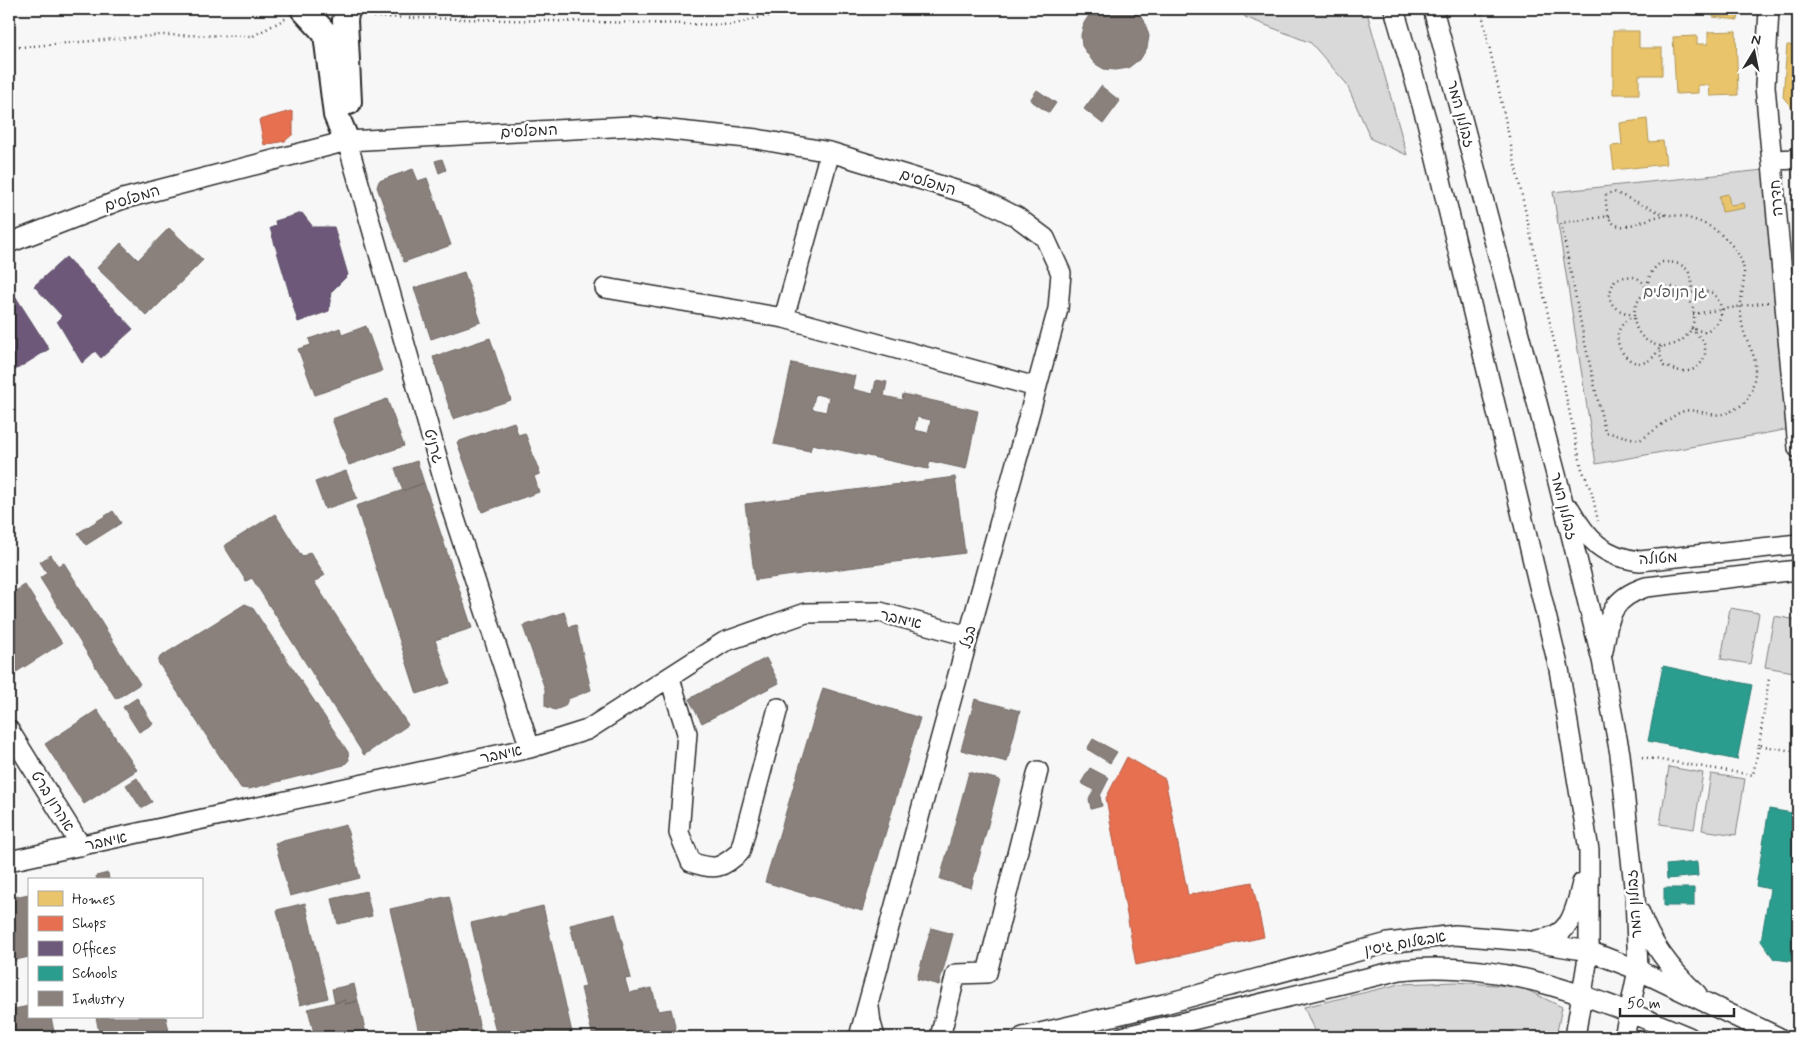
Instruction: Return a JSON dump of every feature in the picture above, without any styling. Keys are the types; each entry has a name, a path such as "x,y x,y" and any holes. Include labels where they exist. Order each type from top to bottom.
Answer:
{"main road":[{"path":"303,9 326,34 336,115 347,141"},
{"path":"347,141 349,117 345,20 354,10"}],"street":[{"path":"1394,9 1427,122 1559,669 1589,850 1589,951 1575,1037"},
{"name":"זבולון המר","path":"1433,9 1558,482 1602,660 1620,754 1635,896 1638,970 1624,1037"},
{"name":"חדרה","path":"1769,9 1765,86 1793,328 1798,448"},
{"name":"המפלסים","path":"9,244 123,199 347,141 631,126 757,139 830,152 975,196 1017,217 1045,238"},
{"name":"גרניט","path":"347,141 453,513 530,748"},
{"path":"784,318 830,152"},
{"path":"1773,160 1798,159"},
{"name":"בזל","path":"859,1037 1058,309 1061,274 1045,238"},
{"path":"605,288 784,318 1036,387"},
{"name":"מטולה","path":"1558,482 1579,524 1597,545 1610,555 1626,560 1640,562 1798,544"},
{"name":"מטולה","path":"1602,660 1611,612 1620,599 1632,592 1646,587 1798,570"},
{"name":"אימבר","path":"9,861 530,748 587,730 670,679 724,642 806,614 880,612 968,636"},
{"path":"670,679 687,734 679,833 691,862 708,868 723,866 740,852 778,708"},
{"name":"אהרון ברט","path":"9,730 81,846"},
{"path":"940,1037 956,974 987,974 1038,770"},
{"path":"1527,941 1548,939 1560,933 1571,922 1589,850"},
{"path":"1635,896 1645,927 1663,956 1690,987 1720,1011"},
{"name":"אבשלום גיסין","path":"1023,1037 1164,1004 1388,943 1420,937 1455,935 1527,941 1589,951 1638,970 1720,1011 1778,1037"},
{"name":"אבשלום גיסין","path":"1122,1037 1171,1032 1400,970 1430,966 1459,967 1523,977 1630,1012 1689,1037"},
{"path":"869,1001 871,1023 876,1037"},
{"path":"1164,1004 1171,1032"}],"path":[{"path":"9,48 162,35 253,36 303,9"},
{"path":"354,10 374,17 732,25 760,18 821,9"},
{"path":"1481,9 1582,469 1592,494 1599,522"},
{"path":"1610,216 1561,223 1582,334 1605,432 1640,440 1681,412 1693,411 1713,416 1728,413 1744,403 1752,386 1755,371 1754,351 1745,335 1740,305 1745,279 1742,261 1730,243 1713,228 1689,218 1666,215 1614,192 1606,194 1606,203 1610,216 1621,227 1631,227 1666,215"},
{"path":"1647,291 1648,278 1653,268 1662,262 1677,262 1687,269 1692,279 1692,289 1685,296"},
{"path":"1634,315 1620,312 1611,304 1609,292 1615,280 1625,276 1638,277 1644,282 1647,291"},
{"path":"1667,286 1685,296 1693,314 1690,328 1681,341 1661,346 1651,343 1640,334 1635,325 1634,315 1636,304 1647,291 1667,286"},
{"path":"1685,296 1698,290 1713,293 1722,309 1721,320 1714,328 1704,332 1690,328"},
{"path":"1693,314 1789,294"},
{"path":"1634,315 1620,326 1617,340 1620,351 1628,360 1640,362 1650,359 1661,346"},
{"path":"1661,346 1660,355 1664,366 1688,371 1696,368 1703,362 1705,352 1703,340 1690,328"},
{"path":"1642,757 1753,775 1770,678"},
{"path":"1758,745 1798,752"}],"green space":[{"path":"1243,9 1366,9 1407,155 1371,139 1346,83 1311,43 1245,17"},
{"name":"גן הנופלים","path":"1773,169 1795,428 1596,464 1553,192"},
{"path":"1730,608 1759,613 1750,664 1721,659"},
{"path":"1774,616 1798,620 1798,647 1794,672 1765,667"},
{"path":"1669,767 1703,773 1694,829 1660,824"},
{"path":"1711,774 1745,779 1736,835 1702,830"},
{"path":"1456,982 1521,987 1562,1007 1556,1037 1317,1037 1304,1007 1400,984"}],"building: Homes":[{"path":"1677,9 1702,9 1702,12"},
{"path":"1714,9 1740,9 1738,20 1713,17"},
{"path":"1788,9 1798,9 1798,21 1793,21 1795,10"},
{"path":"1613,31 1639,31 1639,48 1662,48 1662,75 1639,75 1639,94 1613,94"},
{"path":"1736,31 1738,95 1710,96 1709,85 1698,85 1698,93 1676,94 1673,37 1697,36 1697,44 1708,44 1708,32"},
{"path":"1787,45 1798,46 1798,115 1783,97"},
{"path":"1647,119 1649,142 1663,141 1666,164 1614,170 1611,146 1622,145 1620,123"},
{"path":"1728,194 1730,205 1744,203 1745,208 1722,212 1719,196"}],"building: Shops":[{"path":"291,111 293,113 293,134 285,141 264,145 259,120"},
{"path":"1127,757 1165,779 1188,895 1252,882 1264,937 1136,965 1106,798"}],"building: Offices":[{"path":"302,213 313,227 334,227 348,275 331,292 329,311 298,322 270,228 276,226 275,221"},
{"path":"66,257 133,329 101,358 95,351 82,363 57,321 62,316 34,286"},
{"path":"10,288 49,349 12,372 9,367"}],"building: Schools":[{"path":"1663,666 1752,685 1737,760 1648,741"},
{"path":"1769,809 1798,814 1798,962 1774,959 1761,941 1770,889 1756,886"},
{"path":"1697,862 1698,876 1667,879 1666,865"},
{"path":"1664,888 1694,888 1694,906 1664,906"}],"building: Industry":[{"path":"1097,9 1133,9 1144,20 1149,36 1147,48 1141,58 1128,68 1104,69 1094,63 1082,46 1081,35 1084,23 1090,14"},
{"path":"1101,86 1120,101 1103,124 1084,109"},
{"path":"1037,90 1056,103 1049,113 1030,100"},
{"path":"442,159 446,170 439,173 435,161"},
{"path":"413,169 418,181 427,178 451,245 404,262 377,187 379,181"},
{"path":"169,228 203,260 147,316 97,268 121,243 138,260"},
{"path":"464,272 481,322 431,339 414,288"},
{"path":"366,326 382,371 315,395 298,349 311,345 309,339 340,328 342,335"},
{"path":"490,338 511,400 453,419 433,357"},
{"path":"792,363 855,376 852,389 873,394 876,380 887,382 884,396 902,400 903,394 978,411 966,469 930,461 928,469 812,444 810,451 774,444","holes":["815,394 829,397 826,412 812,409","917,417 931,420 928,433 914,430"]},
{"path":"387,399 404,446 349,465 332,419"},
{"path":"514,422 518,435 525,433 540,474 534,476 539,492 482,512 457,442"},
{"path":"417,461 424,483 403,491 395,468"},
{"path":"346,471 357,498 325,509 315,482"},
{"path":"955,477 965,553 755,580 745,504"},
{"path":"424,483 472,628 435,640 450,683 417,694 356,506"},
{"path":"113,511 121,523 86,545 78,533"},
{"path":"275,514 302,557 310,552 325,575 314,582 408,725 364,755 252,578 246,581 224,546"},
{"path":"51,555 58,566 64,563 140,684 116,699 40,578 47,573 40,562"},
{"path":"25,585 62,643 10,676 9,595"},
{"path":"245,604 252,607 348,752 349,760 344,765 249,789 241,788 161,667 158,662 160,657"},
{"path":"564,612 569,627 576,625 591,690 568,699 565,706 555,710 545,706 545,689 523,626"},
{"path":"766,658 779,683 702,723 689,699"},
{"path":"823,688 920,718 862,911 765,882"},
{"path":"137,698 153,724 139,732 123,707"},
{"path":"975,699 1020,711 1007,762 961,750"},
{"path":"97,710 137,770 84,804 45,744"},
{"path":"1093,739 1117,752 1110,763 1087,749"},
{"path":"1090,768 1109,778 1100,796 1102,806 1091,809 1089,799 1094,790 1081,783"},
{"path":"969,772 1000,780 971,888 940,879"},
{"path":"137,778 152,802 141,808 126,785"},
{"path":"14,801 15,818 9,818 9,802"},
{"path":"346,825 360,878 290,896 275,843"},
{"path":"108,873 109,878 96,878 96,876"},
{"path":"366,891 372,916 338,924 332,899"},
{"path":"28,894 28,957 11,961 9,956 9,898"},
{"path":"449,896 482,1037 420,1037 390,909"},
{"path":"305,903 328,998 300,1005 277,910"},
{"path":"543,906 573,1037 497,1037 471,923"},
{"path":"615,914 631,978 625,979 629,993 652,988 658,1011 671,1009 676,1030 659,1034 660,1037 593,1037 581,988 586,987 570,925"},
{"path":"931,928 953,934 939,985 917,979"},
{"path":"354,984 358,1001 345,1004 345,1000 335,1003 332,989"},
{"path":"345,1000 345,1004 358,1001 367,1037 315,1037 308,1009"},
{"path":"28,1006 28,1018 51,1018 55,1037 9,1037 9,1010"},
{"path":"96,1018 166,1018 170,1037 100,1037"}]}
